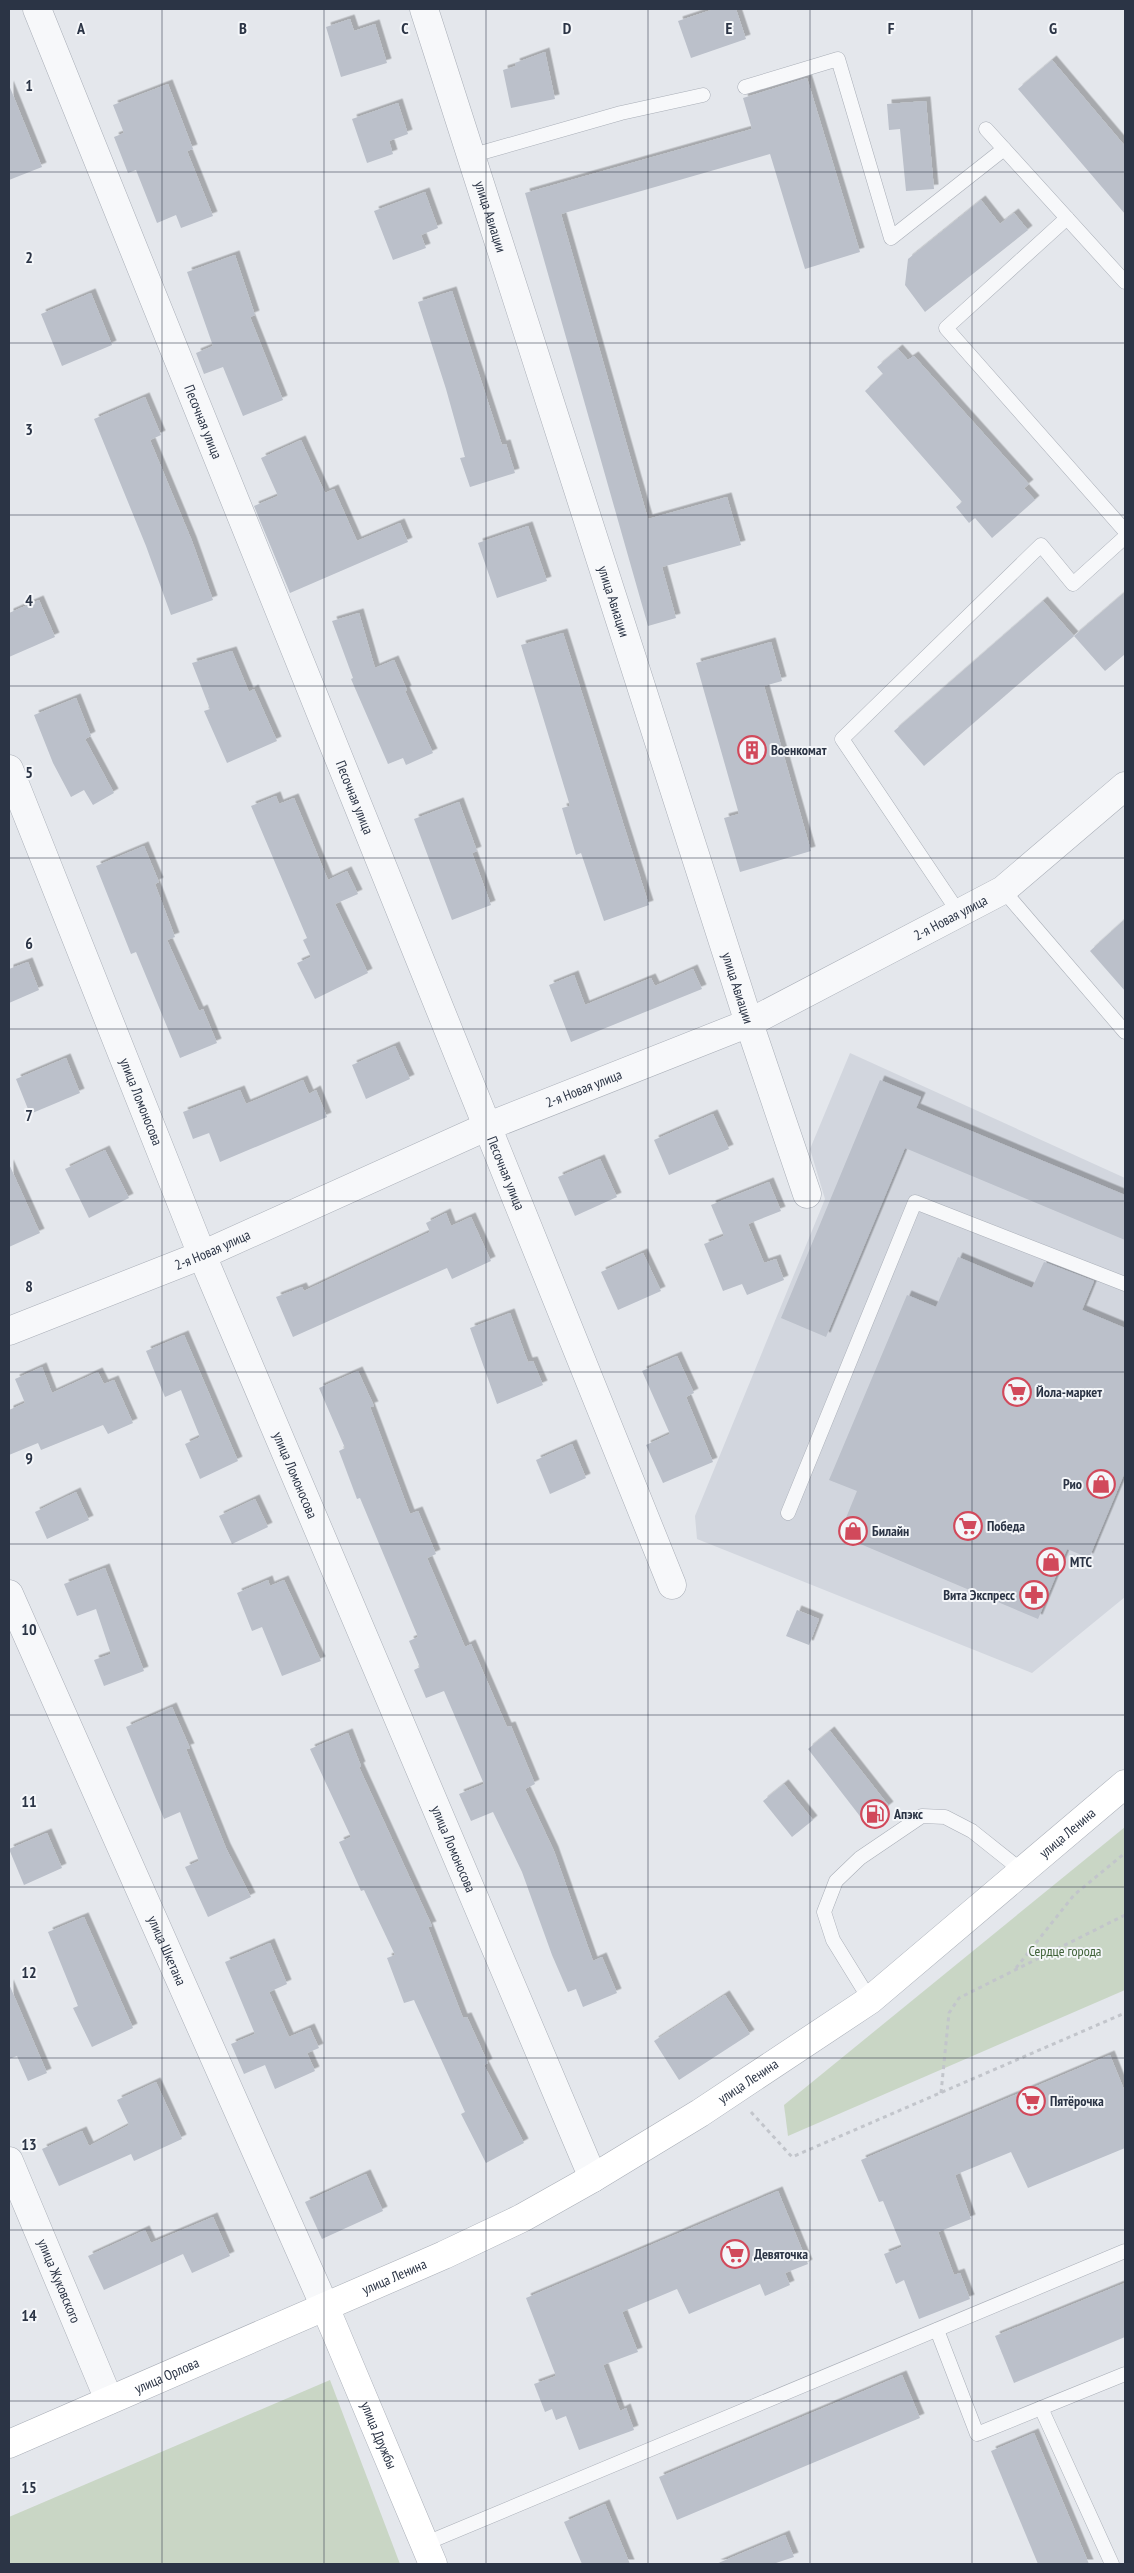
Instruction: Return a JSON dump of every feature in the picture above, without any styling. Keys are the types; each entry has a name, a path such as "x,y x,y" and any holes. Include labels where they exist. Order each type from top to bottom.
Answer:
{"street":[{"name":"Песочная улица","path":"37,9 672,1585"},
{"name":"улица Авиации","path":"424,9 749,1023 807,1194"},
{"name":"улица Ломоносова","path":"9,769 202,1255 593,2178"},
{"name":"2-я Новая улица","path":"9,1331 202,1255 486,1127 749,1023 1002,890 1125,786"},
{"name":"улица Шкетана","path":"9,1594 325,2307"},
{"name":"улица Ленина","path":"325,2307 444,2255 522,2218 593,2178 700,2113 870,2000 1021,1870 1125,1784"},
{"name":"улица Жуковского","path":"9,2161 110,2400"},
{"name":"улица Орлова","path":"9,2444 325,2307"},
{"name":"улица Дружбы","path":"325,2307 428,2554"}],"lane":[{"path":"745,87 838,59 891,238 1004,149"},
{"path":"470,156 621,113 703,94"},
{"path":"986,129 1125,282"},
{"path":"1067,218 946,328 1125,531"},
{"path":"959,913 842,739 1041,545 1073,584 1125,537"},
{"path":"1002,890 1125,1032"},
{"path":"788,1513 915,1202 1125,1284"},
{"path":"870,2000 833,1940 824,1912 836,1881 860,1858 922,1816 945,1817 972,1831 1021,1870"},
{"path":"428,2554 937,2330 1125,2251"},
{"path":"937,2330 977,2434 1125,2374"},
{"path":"1041,2408 1112,2564"}],"path":[{"path":"1015,1970 1074,1895 1125,1853"},
{"path":"941,2093 949,2013 959,1998 1125,1915"},
{"path":"746,2107 792,2157 1125,2013"}],"shaded area":[{"path":"850,1053 1125,1178 1125,1597 1032,1673 697,1539 695,1516 825,1199 810,1149"}],"green space":[{"name":"Сердце города","path":"1125,1827 1125,1990 788,2136 784,2105"},
{"path":"330,2380 400,2564 9,2564 9,2517"}],"building":[{"path":"714,9 736,9 746,39 691,58 678,21"},
{"path":"350,19 354,31 375,24 387,63 341,77 326,27"},
{"path":"545,52 555,99 511,108 503,70 516,66 515,63"},
{"path":"1052,60 1125,146 1125,214 1018,89"},
{"path":"807,78 860,252 805,269 770,154 561,214 648,519 727,497 741,545 662,567 676,618 648,626 525,193 752,129 743,98"},
{"path":"168,84 193,149 187,151 213,216 181,228 176,215 157,223 136,170 128,173 114,137 124,133 113,105"},
{"path":"9,85 42,167 9,180"},
{"path":"926,101 934,189 906,191 900,129 889,130 887,104"},
{"path":"398,103 408,134 389,141 393,154 367,163 352,119"},
{"path":"425,192 438,228 421,235 426,248 393,260 374,211"},
{"path":"981,200 1000,224 1014,213 1028,230 925,312 905,285 908,259"},
{"path":"235,255 255,315 250,317 283,400 243,416 223,367 204,374 196,353 213,346 187,272"},
{"path":"452,291 502,445 506,444 515,473 470,487 460,458 465,457 446,389 418,302"},
{"path":"91,293 112,345 62,366 41,314"},
{"path":"898,349 908,360 914,356 1029,484 1024,488 1035,500 992,538 975,518 969,523 956,507 962,502 865,391 883,374 877,367"},
{"path":"145,397 161,435 150,440 192,541 213,600 171,615 146,546 94,419"},
{"path":"301,440 325,493 334,489 357,541 400,523 408,542 290,593 254,506 278,496 261,458"},
{"path":"528,526 547,581 497,598 478,543"},
{"path":"1125,592 1125,654 1105,671 1074,636"},
{"path":"39,600 55,637 9,657 9,613"},
{"path":"1043,601 1074,636 924,766 894,731"},
{"path":"359,613 375,668 394,660 407,690 405,691 433,753 406,765 403,758 388,764 351,679 353,678 332,621"},
{"path":"563,633 649,905 604,921 581,853 576,855 562,808 570,806 521,645"},
{"name":"Военкомат","path":"771,642 782,681 764,686 811,851 740,872 724,818 739,814 696,663"},
{"path":"232,651 249,692 254,689 277,741 227,763 204,711 210,709 192,663"},
{"path":"76,698 91,736 85,739 114,793 93,805 84,790 71,797 53,763 34,715"},
{"path":"276,796 279,804 294,798 328,880 347,871 358,894 335,904 368,973 315,999 297,963 311,957 303,940 307,938 251,806"},
{"path":"459,802 477,851 472,853 491,905 452,920 414,819"},
{"path":"144,846 159,882 155,884 175,937 167,940 199,1011 203,1009 217,1043 180,1058 136,952 131,954 96,866"},
{"path":"1125,919 1125,991 1090,951"},
{"path":"28,962 39,990 9,1003 9,969"},
{"path":"693,969 702,989 571,1042 549,985 574,975 585,1005 651,978 655,986"},
{"path":"395,1046 410,1079 366,1099 352,1065"},
{"path":"66,1058 80,1093 30,1114 16,1079"},
{"path":"303,1080 309,1094 316,1090 327,1117 220,1162 209,1133 193,1139 183,1112 240,1090 246,1104"},
{"path":"880,1080 921,1097 916,1108 1125,1195 1125,1240 905,1148 826,1337 781,1318"},
{"path":"713,1114 729,1149 669,1175 654,1140"},
{"path":"105,1150 129,1198 89,1218 65,1169"},
{"path":"600,1159 617,1197 575,1216 558,1177"},
{"path":"9,1164 40,1233 9,1247"},
{"path":"769,1182 781,1211 748,1224 764,1263 776,1259 784,1280 747,1295 742,1284 723,1291 704,1244 724,1236 711,1205"},
{"path":"446,1213 451,1226 471,1217 491,1261 452,1279 447,1268 293,1337 276,1297 302,1287 304,1291 430,1232 426,1223"},
{"path":"643,1253 661,1291 618,1310 601,1272"},
{"path":"958,1257 1032,1288 1044,1262 1094,1281 1082,1310 1125,1328 1125,1472 1089,1558 1067,1549 1038,1619 839,1535 857,1491 829,1480 907,1295 936,1307"},
{"path":"510,1313 528,1362 533,1361 543,1385 497,1404 470,1328"},
{"path":"184,1335 238,1461 200,1479 185,1444 200,1437 181,1390 165,1397 146,1351"},
{"path":"677,1356 694,1393 686,1397 713,1462 663,1483 646,1445 670,1434 642,1371"},
{"path":"42,1367 52,1393 98,1372 104,1384 114,1380 133,1423 108,1434 103,1425 41,1450 38,1443 9,1455 9,1410 25,1403 15,1379"},
{"path":"358,1371 374,1406 370,1407 410,1514 418,1511 436,1554 427,1558 465,1647 471,1644 507,1727 511,1726 535,1784 525,1789 554,1851 593,1961 602,1957 617,1993 583,2007 576,1989 568,1992 552,1955 522,1872 493,1812 471,1821 459,1794 484,1784 444,1691 426,1698 414,1670 420,1667 409,1641 418,1637 360,1498 357,1499 339,1451 345,1448 319,1388"},
{"path":"572,1444 586,1478 550,1494 536,1460"},
{"path":"76,1492 89,1520 47,1539 35,1512"},
{"path":"255,1499 268,1527 232,1544 219,1516"},
{"path":"105,1568 144,1671 104,1686 94,1660 111,1654 96,1609 77,1616 64,1584"},
{"path":"268,1580 270,1586 284,1580 321,1661 282,1676 262,1627 252,1631 237,1593"},
{"path":"797,1610 819,1619 809,1645 786,1636"},
{"path":"172,1707 190,1748 186,1749 226,1848 251,1897 208,1917 185,1867 199,1861 180,1812 164,1819 126,1727"},
{"path":"830,1731 889,1806 866,1824 808,1749"},
{"path":"348,1733 361,1766 359,1767 432,1926 428,1927 463,2018 467,2017 488,2063 484,2065 524,2143 486,2163 461,2114 465,2112 414,2000 404,2003 387,1958 395,1955 364,1890 361,1891 339,1842 351,1837 310,1749"},
{"path":"784,1784 813,1820 792,1837 763,1801"},
{"path":"47,1833 62,1868 24,1885 9,1849"},
{"path":"84,1917 133,2028 92,2047 73,2008 78,2006 48,1932"},
{"path":"270,1943 287,1984 269,1992 289,2037 310,2028 319,2048 307,2053 315,2071 275,2089 265,2065 244,2074 231,2044 255,2034 225,1962"},
{"path":"9,1984 47,2073 28,2081 17,2056 9,2059"},
{"path":"725,1995 750,2034 679,2080 654,2041"},
{"path":"1110,2055 1125,2092 1125,2148 1028,2188 1011,2152 955,2175 971,2219 938,2232 954,2275 960,2273 970,2299 919,2319 904,2280 896,2284 884,2254 902,2247 883,2201 879,2202 861,2160"},
{"path":"156,2082 182,2139 134,2161 131,2154 59,2186 42,2149 82,2131 89,2146 129,2125 117,2100"},
{"path":"366,2174 383,2211 322,2239 305,2202"},
{"path":"778,2191 808,2264 785,2273 790,2285 765,2296 760,2284 689,2314 677,2289 622,2312 638,2352 603,2365 620,2411 626,2408 634,2430 579,2450 566,2416 556,2420 552,2409 545,2412 534,2384 556,2376 526,2298"},
{"path":"213,2217 230,2256 192,2273 183,2254 104,2290 88,2256 145,2230 151,2243"},
{"path":"1125,2283 1125,2337 1014,2383 995,2336"},
{"path":"902,2375 920,2418 677,2520 659,2477"},
{"path":"1034,2433 1089,2564 1038,2564 991,2451"},
{"path":"605,2504 630,2564 582,2564 564,2522"},
{"path":"785,2535 794,2557 773,2564 716,2564"}],"place":[{"name":"Военкомат","path":"752,750"},
{"name":"Йола-маркет","path":"1017,1392"},
{"name":"Рио","path":"1101,1484"},
{"name":"Победа","path":"968,1526"},
{"name":"Билайн","path":"853,1531"},
{"name":"МТС","path":"1051,1562"},
{"name":"Вита Экспресс","path":"1034,1595"},
{"name":"Апэкс","path":"875,1814"},
{"name":"Пятёрочка","path":"1031,2101"},
{"name":"Девяточка","path":"735,2254"}]}
